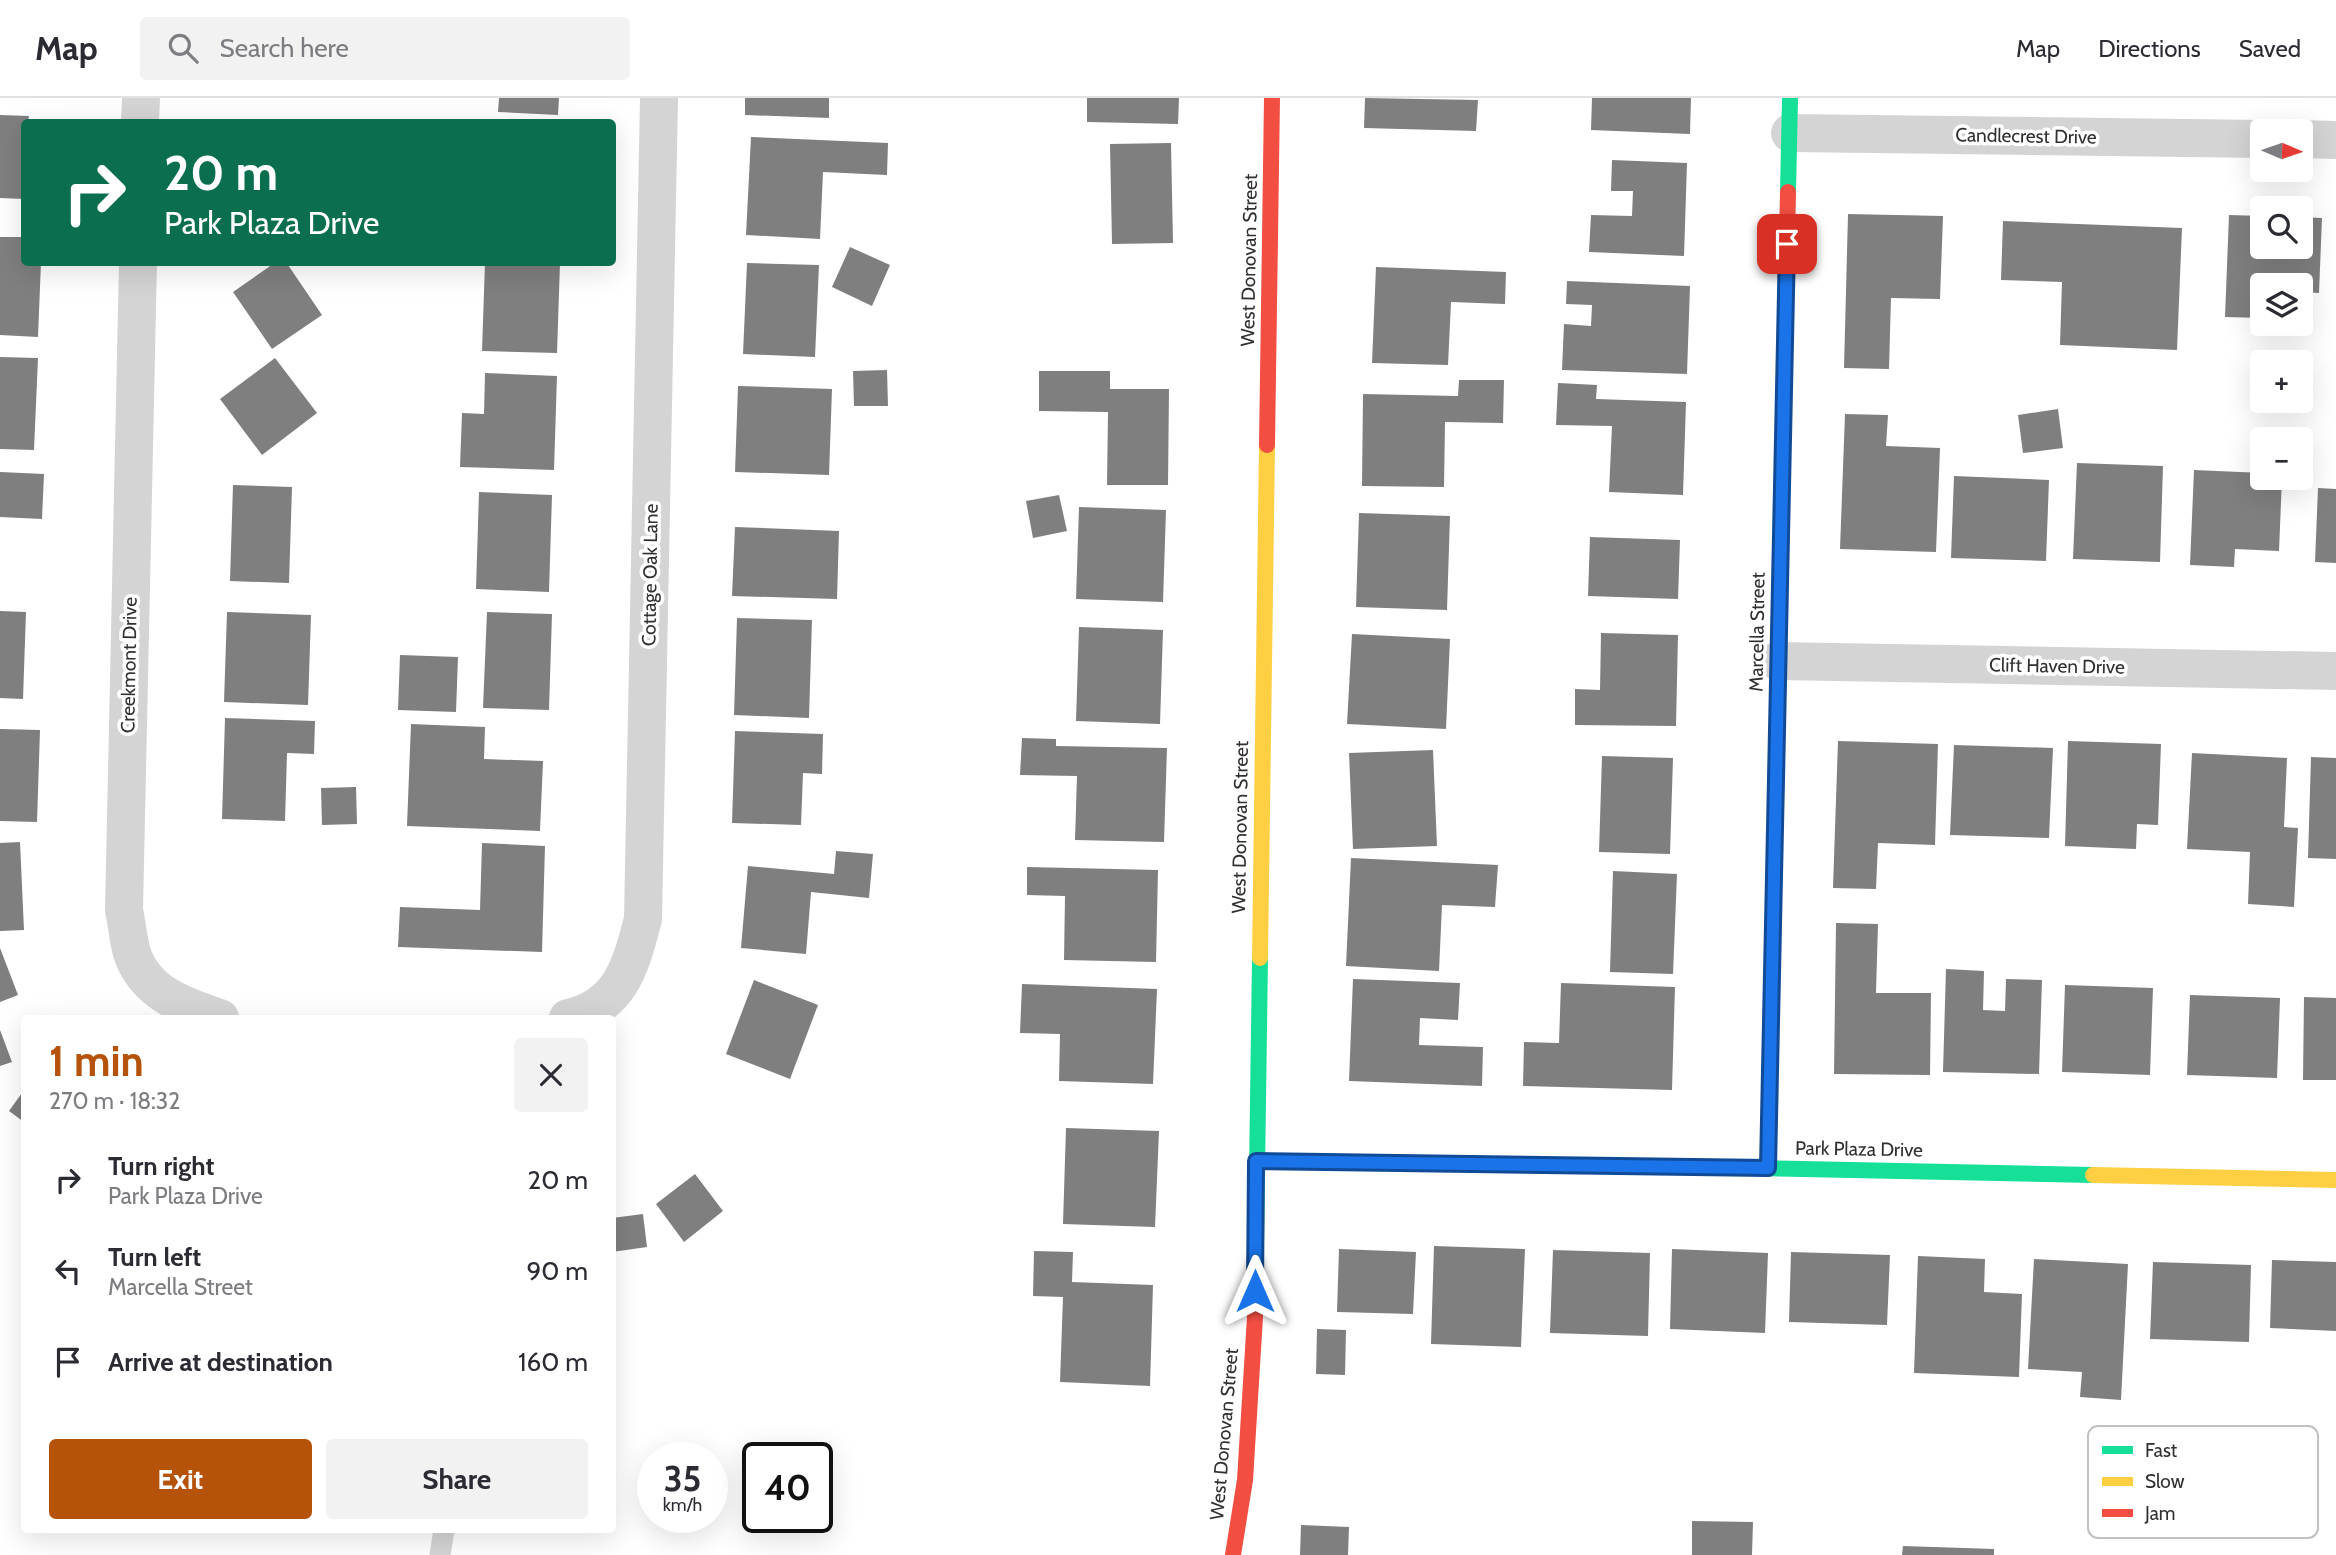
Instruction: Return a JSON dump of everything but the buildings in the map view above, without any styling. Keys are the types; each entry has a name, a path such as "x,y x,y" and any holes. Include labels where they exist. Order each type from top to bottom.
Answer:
{"street":[{"path":"140,119 141,98"},
{"name":"Cottage Oak Lane","path":"583,1015 614,995 631,964 643,919 659,98"},
{"name":"West Donovan Street","path":"1233,1555 1245,1480 1253,1344 1272,98"},
{"name":"Candlecrest Drive","path":"1790,115 2250,138"},
{"name":"Marcella Street","path":"1768,1168 1790,115"},
{"path":"2314,139 2336,140"},
{"name":"Creekmont Drive","path":"138,266 124,910 132,954 152,987 186,1007 211,1015"},
{"name":"Clift Haven Drive","path":"1777,662 2336,671"},
{"name":"Park Plaza Drive","path":"1256,1161 2336,1180"}],"lane":[{"path":"440,1555 444,1533"}],"traffic: fast":[{"path":"1788,192 1790,98"},
{"path":"1256,1244 1260,958"},
{"path":"1706,1167 2093,1175"}],"traffic: slow":[{"path":"1260,958 1267,445"},
{"path":"1768,1168 1778,676"},
{"path":"1256,1161 1706,1167"},
{"path":"2093,1175 2336,1180"}],"traffic: jam":[{"path":"1267,445 1272,98"},
{"path":"1778,676 1788,192"},
{"path":"1233,1555 1245,1480 1255,1317 1256,1244"}],"route":[{"path":"1255,1291 1256,1161 1768,1168 1787,244"}]}
